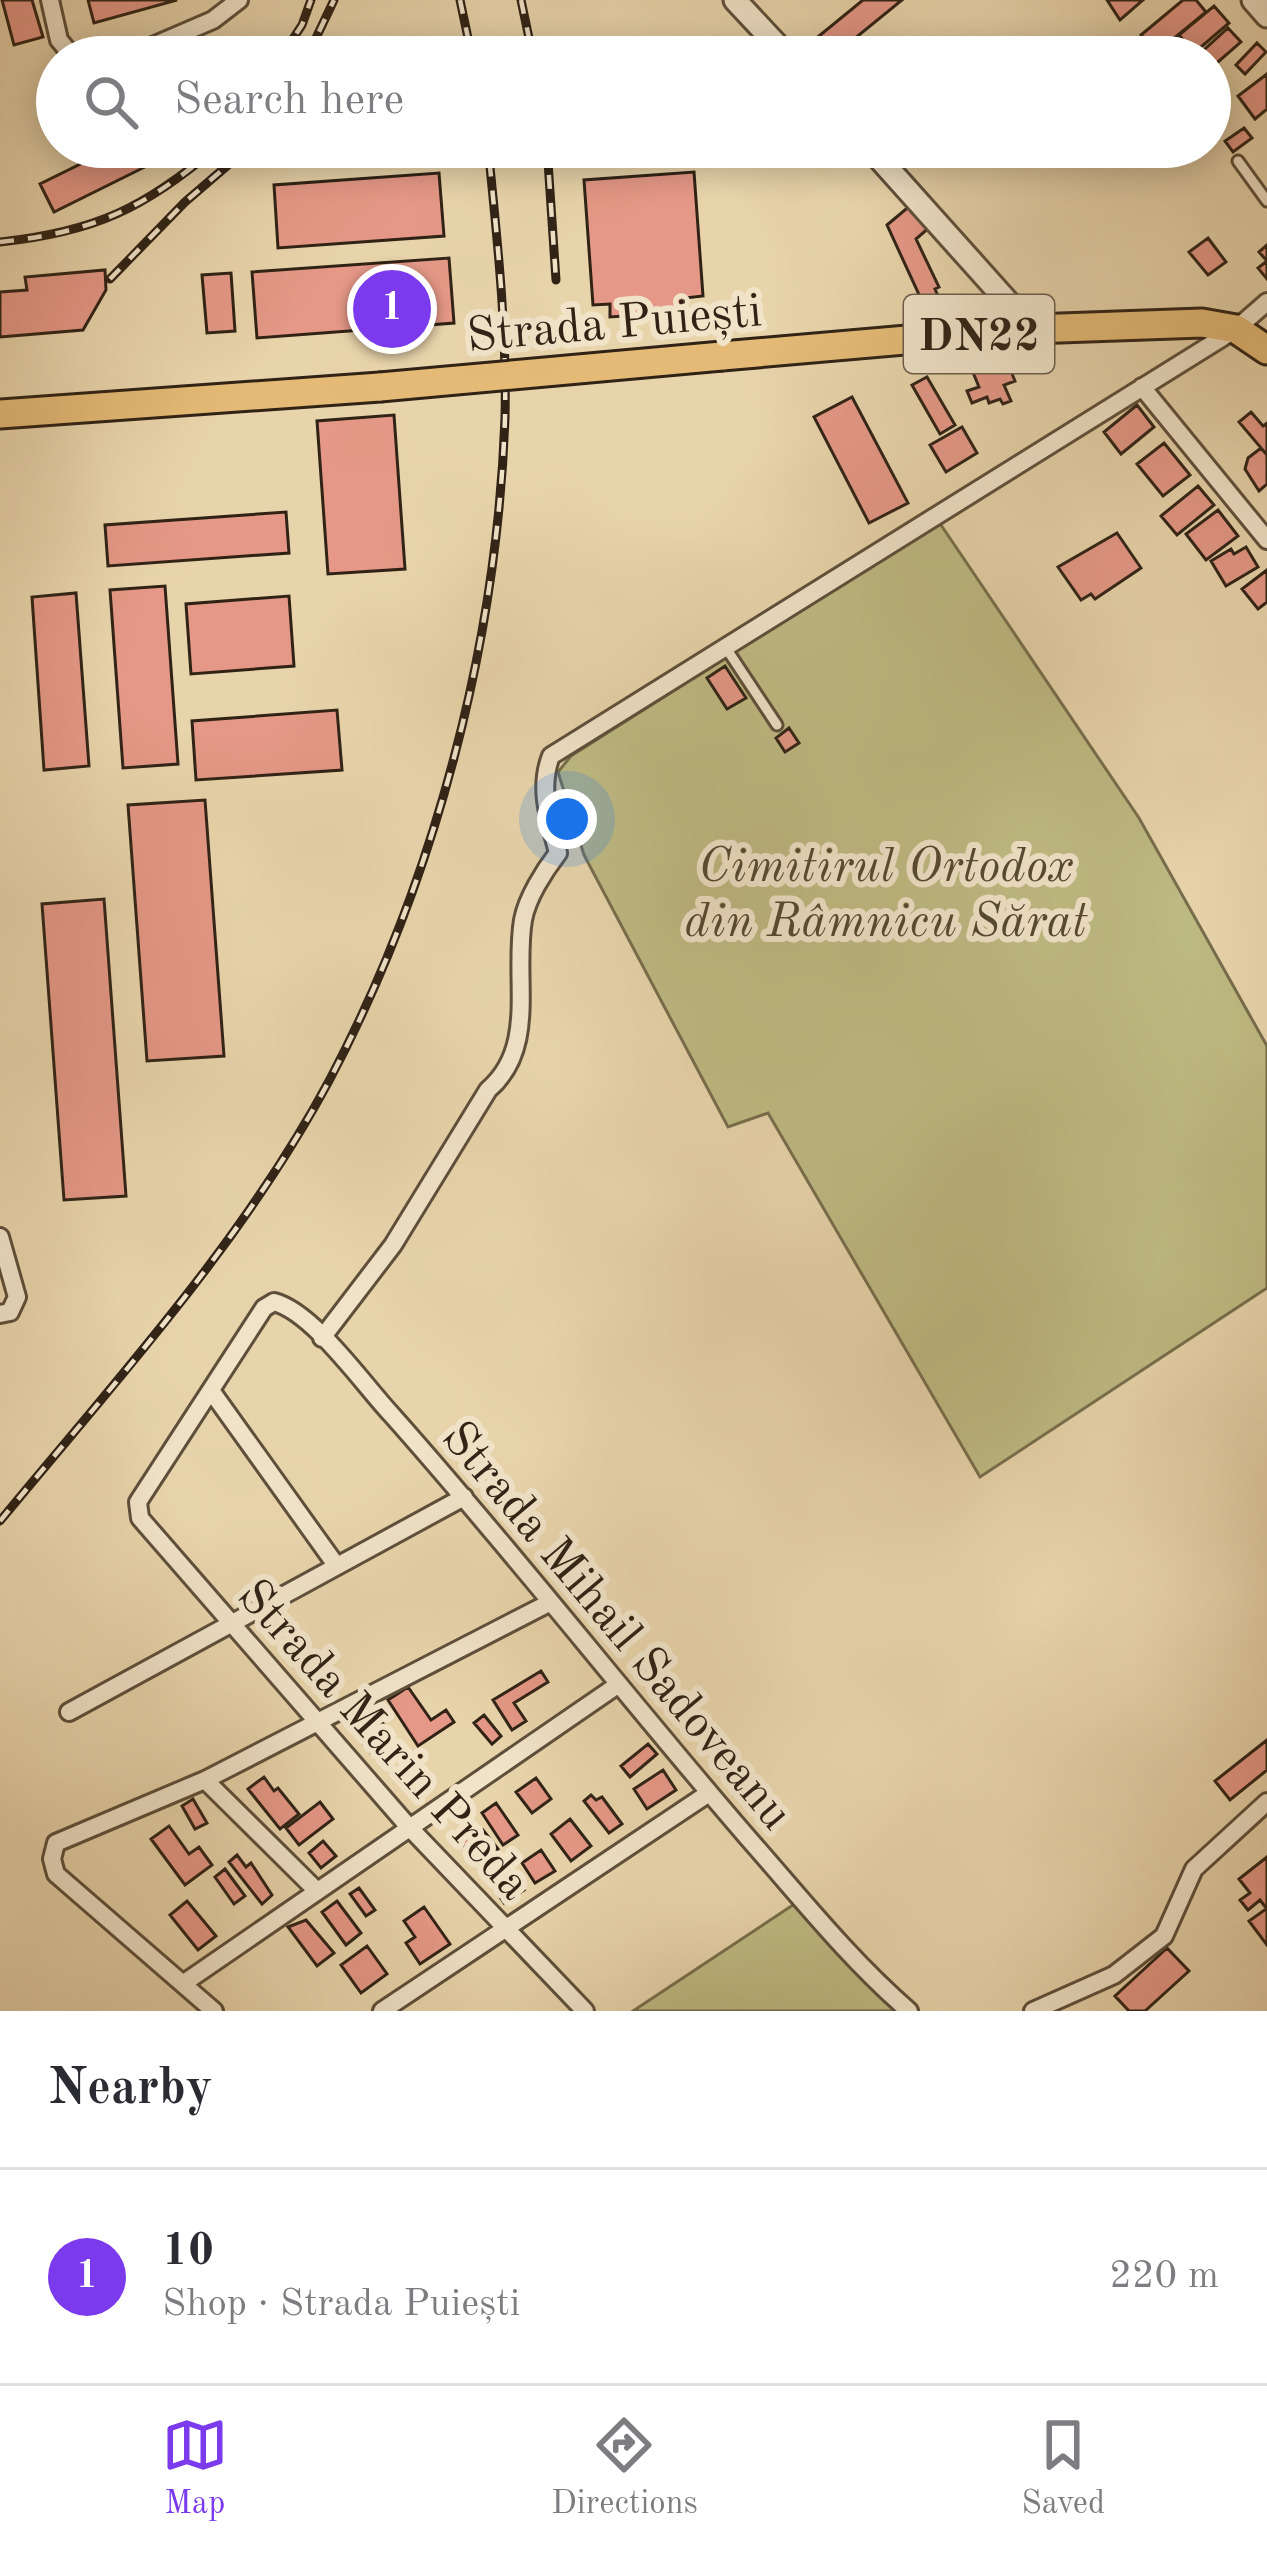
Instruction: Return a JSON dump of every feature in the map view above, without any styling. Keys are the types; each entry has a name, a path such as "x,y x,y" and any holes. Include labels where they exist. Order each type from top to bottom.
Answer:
{"main road":[{"name":"Strada Puiești","path":"0,415 1032,329 1202,323 1235,329"},
{"name":"DN22","path":"1235,329 1267,350"}],"street":[{"path":"50,0 58,36"},
{"path":"175,36 212,20 239,0"},
{"path":"736,0 769,36"},
{"path":"888,168 1032,329"},
{"path":"322,1338 393,1245 488,1090 506,1076 521,1027 524,915 558,853 545,796 550,757 1235,329 1267,302"},
{"path":"1142,387 1267,540"},
{"path":"0,1238 17,1297 10,1312 0,1314"},
{"name":"Strada Mihail Sadoveanu","path":"212,1392 264,1308 274,1302 284,1304 322,1338 464,1497 709,1793 872,1979 909,2011"},
{"path":"212,1392 336,1565"},
{"name":"Strada Marin Preda","path":"212,1392 143,1493 137,1510 146,1526 408,1826 586,2011"},
{"path":"69,1712 464,1497"},
{"path":"214,2011 56,1874 52,1859 56,1843 205,1780 551,1602"},
{"path":"184,1983 619,1684"},
{"path":"205,1780 316,1890"},
{"path":"382,2011 709,1793"},
{"path":"1033,2011 1114,1975 1164,1936 1194,1869 1267,1802"}],"lane":[{"path":"1238,161 1267,201"},
{"path":"724,645 777,725"}],"green space":[{"name":"Cimitirul Ortodox din Râmnicu Sărat","path":"939,522 1139,818 1267,1046 1267,1288 980,1477 768,1113 728,1127 584,855 558,772 571,756"},
{"path":"802,1899 909,2011 633,2011"}],"building":[{"path":"2,0 32,0 43,36 14,45"},
{"path":"88,0 177,0 94,23"},
{"path":"863,0 902,0 858,36 819,36"},
{"path":"1107,0 1143,0 1120,20"},
{"path":"1183,0 1196,0 1206,12 1177,36 1141,35"},
{"path":"1214,6 1229,23 1214,36 1179,35"},
{"path":"1228,28 1241,42 1231,51 1231,36 1219,36"},
{"path":"1257,43 1266,52 1245,74 1236,65"},
{"path":"1267,74 1267,109 1255,119 1238,96"},
{"path":"1244,128 1252,138 1233,152 1231,137"},
{"path":"72,168 143,168 54,212 40,184"},
{"path":"694,172 703,296 685,298 686,312 610,317 610,304 593,305 584,180"},
{"path":"439,173 444,236 278,248 274,185"},
{"path":"912,204 931,226 916,239 939,287 935,289 942,305 927,312 887,225"},
{"path":"1208,238 1226,262 1208,275 1189,252"},
{"path":"449,258 454,323 257,338 252,272"},
{"path":"105,270 106,290 83,330 0,337 0,292 27,290 25,277"},
{"path":"231,273 235,331 207,333 202,275"},
{"path":"993,356 995,363 1006,359 1015,381 1004,385 1011,401 989,403 987,397 972,403 967,391 979,387 970,365"},
{"path":"927,377 955,425 940,434 912,385"},
{"path":"852,397 908,503 869,523 814,417"},
{"path":"1137,405 1154,427 1121,454 1104,432"},
{"path":"1251,412 1263,426 1267,423 1267,455 1239,422"},
{"path":"394,415 405,569 328,574 317,421"},
{"path":"962,427 977,453 946,472 930,445"},
{"path":"1164,443 1190,475 1163,496 1137,464"},
{"path":"1261,448 1267,455 1267,484 1259,491 1245,469 1248,458"},
{"path":"1198,486 1214,505 1177,535 1161,516"},
{"path":"1218,510 1238,536 1206,560 1186,534"},
{"path":"286,512 289,553 108,566 105,525"},
{"path":"1117,533 1141,568 1095,599 1091,594 1081,600 1058,567"},
{"path":"1246,547 1258,567 1226,586 1211,561 1231,549 1234,554"},
{"path":"1267,570 1267,602 1258,609 1242,589"},
{"path":"165,586 178,764 123,768 110,590"},
{"path":"76,593 89,766 44,770 32,597"},
{"path":"289,596 294,666 191,674 186,604"},
{"path":"725,666 746,698 727,709 707,678"},
{"path":"337,710 342,770 196,780 192,721"},
{"path":"789,728 799,743 785,752 776,738"},
{"path":"205,800 224,1056 147,1061 128,805"},
{"path":"104,899 126,1196 64,1200 42,904"},
{"path":"541,1671 548,1682 514,1703 526,1721 512,1730 493,1700"},
{"path":"408,1687 431,1720 446,1710 454,1722 418,1746 388,1700"},
{"path":"375,1714 397,1741 375,1758 353,1731"},
{"path":"484,1715 501,1736 492,1744 474,1723"},
{"path":"1267,1740 1267,1770 1230,1800 1215,1781"},
{"path":"648,1744 657,1754 630,1777 621,1766"},
{"path":"663,1770 676,1790 647,1809 634,1789"},
{"path":"264,1777 299,1814 280,1829 248,1789"},
{"path":"536,1778 551,1799 532,1813 516,1792"},
{"path":"591,1795 596,1800 602,1797 622,1824 609,1833 584,1801"},
{"path":"193,1799 207,1823 195,1829 182,1806"},
{"path":"320,1802 333,1819 299,1845 286,1828"},
{"path":"496,1803 518,1835 503,1845 482,1813"},
{"path":"570,1819 591,1846 571,1861 551,1834"},
{"path":"467,1823 476,1835 483,1830 498,1849 478,1864 454,1832"},
{"path":"169,1826 189,1854 199,1847 212,1865 185,1885 151,1839"},
{"path":"323,1841 336,1856 321,1868 309,1853"},
{"path":"541,1850 555,1871 535,1883 522,1863"},
{"path":"237,1855 246,1867 251,1863 272,1895 262,1904 229,1862"},
{"path":"1267,1857 1267,1909 1260,1900 1248,1910 1240,1900 1250,1893 1239,1879"},
{"path":"505,1864 524,1890 504,1903 486,1877"},
{"path":"225,1869 245,1896 234,1904 215,1877"},
{"path":"359,1888 375,1910 366,1916 350,1894"},
{"path":"187,1901 216,1936 198,1950 170,1915"},
{"path":"337,1901 361,1933 346,1945 322,1912"},
{"path":"424,1907 450,1944 420,1964 406,1943 415,1937 404,1921"},
{"path":"1267,1909 1267,1945 1249,1921"},
{"path":"306,1920 334,1953 317,1966 288,1927"},
{"path":"367,1946 387,1974 361,1993 341,1965"},
{"path":"1167,1948 1189,1971 1145,2011 1129,2011 1115,1996"}],"railway":[{"path":"295,36 311,0"},
{"path":"317,36 334,0"},
{"path":"460,0 468,36"},
{"path":"521,0 529,36"},
{"path":"0,242 64,232 117,214 190,168"},
{"path":"110,279 225,168"},
{"path":"0,1521 133,1362 258,1197 330,1079 401,923 454,758 489,588 505,418 501,282 490,168"},
{"path":"548,168 556,280"}],"place":[{"name":"10","path":"392,309"}]}
